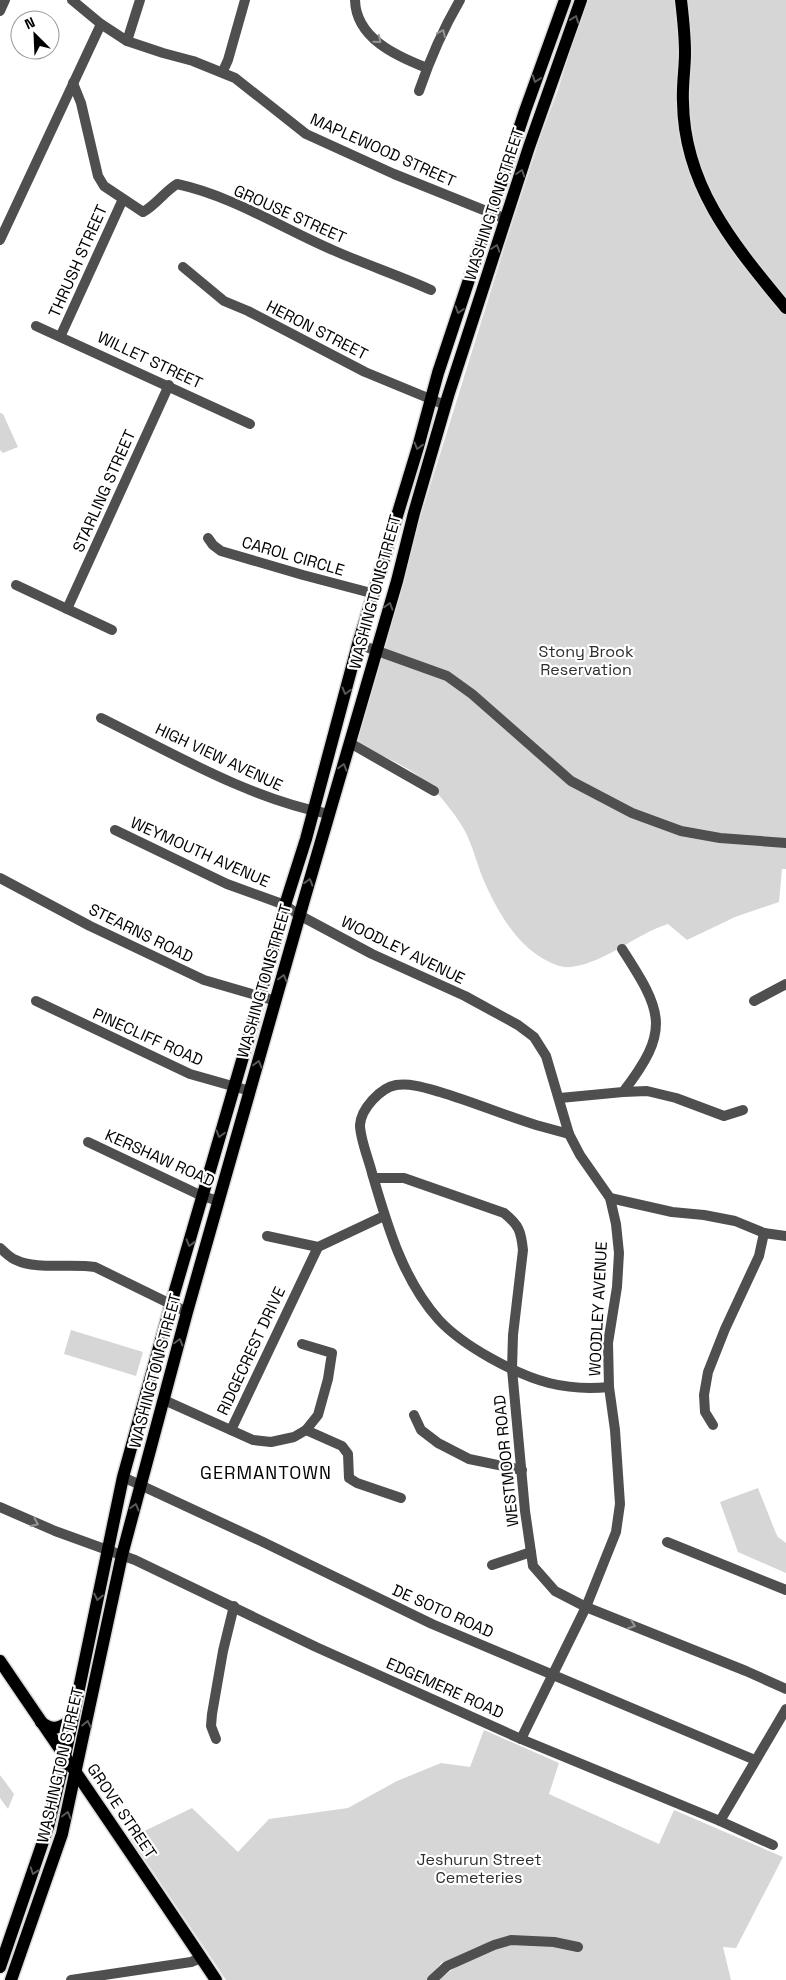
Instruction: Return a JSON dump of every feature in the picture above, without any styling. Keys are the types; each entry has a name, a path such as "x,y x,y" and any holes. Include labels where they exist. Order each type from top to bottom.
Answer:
{"main road":[{"name":"WASHINGTON STREET","path":"0,1967 44,1842 65,1756 123,1478 285,905 314,811 358,644 375,594 430,398 525,111 565,0"},
{"name":"WASHINGTON STREET","path":"12,1977 59,1844 122,1554 187,1312 445,405 529,147 582,0"},
{"path":"681,0 685,53 683,103 686,135 696,176 714,214 733,243 786,308"},
{"name":"GROVE STREET","path":"0,1661 216,1980"},
{"path":"41,1722 48,1727 55,1728 63,1726 73,1717"},
{"path":"0,1967 12,1977"},
{"path":"0,1977 12,1977"}],"street":[{"path":"0,11 5,0"},
{"name":"MAPLEWOOD STREET","path":"72,0 127,42 193,60 223,71 235,78 306,134 492,215 506,219"},
{"path":"127,42 140,0"},
{"path":"223,71 228,60 245,0"},
{"path":"355,0 359,21 373,38 397,56 427,68"},
{"path":"419,91 448,20 460,0"},
{"path":"0,240 101,24"},
{"path":"73,82 82,103 98,176 104,186 123,199"},
{"name":"GROUSE STREET","path":"123,199 143,212 177,184 186,186 234,204 336,252 394,273 431,290"},
{"name":"THRUSH STREET","path":"61,335 123,199"},
{"name":"HERON STREET","path":"183,267 224,302 248,311 365,372 445,405"},
{"name":"WILLET STREET","path":"36,326 61,335 250,424"},
{"name":"STARLING STREET","path":"68,609 169,385"},
{"name":"CAROL CIRCLE","path":"208,538 221,551 303,576 375,594"},
{"path":"16,585 112,630"},
{"path":"358,644 447,676 472,694 571,781 632,814 682,830 710,836 786,843"},
{"name":"HIGH VIEW AVENUE","path":"101,718 271,799 329,814"},
{"path":"350,743 434,791"},
{"name":"WEYMOUTH AVENUE","path":"115,830 226,884 285,905 299,915"},
{"name":"STEARNS ROAD","path":"0,878 90,926 204,980 276,1001"},
{"name":"WOODLEY AVENUE","path":"299,915 372,954 465,996 518,1025 534,1037 546,1056 560,1098 569,1134 580,1155 610,1198 616,1224 619,1253 617,1287 608,1343 609,1387 615,1430 620,1504 616,1532 586,1607 552,1673 522,1739"},
{"path":"622,949 641,978 651,998 656,1021 654,1042 642,1068 623,1092"},
{"path":"754,1001 786,984"},
{"name":"PINECLIFF ROAD","path":"36,1001 190,1074 250,1091"},
{"path":"569,1134 536,1125 474,1102 413,1085 395,1086 383,1090 368,1105 360,1125 384,1216 404,1264 422,1296 439,1320 471,1346 512,1369 549,1383 585,1389 609,1387"},
{"path":"560,1098 647,1091 676,1098 724,1116 743,1110"},
{"name":"KERSHAW ROAD","path":"88,1142 202,1196 219,1201"},
{"name":"WESTMOOR ROAD","path":"374,1178 404,1178 504,1213 517,1224 522,1237 523,1250 513,1335 512,1369 525,1511 533,1566 555,1591 586,1607 786,1689"},
{"path":"610,1198 672,1212 704,1215 735,1221 764,1233 786,1236"},
{"path":"267,1236 318,1247 384,1216"},
{"path":"713,1424 705,1412 704,1395 708,1372 725,1329 759,1256 764,1233"},
{"name":"RIDGECREST DRIVE","path":"164,1400 231,1430 318,1247"},
{"path":"0,1248 16,1260 38,1265 82,1264 95,1267 187,1312"},
{"path":"231,1430 253,1440 271,1442 294,1437 306,1430 318,1414 328,1379 332,1353 302,1344"},
{"path":"414,1415 421,1430 438,1443 468,1459 522,1470"},
{"path":"306,1430 342,1446 348,1454 349,1478 357,1483 401,1498"},
{"name":"DE SOTO ROAD","path":"123,1478 263,1542 432,1624 552,1673 620,1705 755,1760"},
{"name":"EDGEMERE ROAD","path":"0,1507 54,1531 122,1554 234,1606 316,1647 522,1739 773,1845"},
{"path":"667,1542 786,1590"},
{"path":"492,1565 530,1552"},
{"path":"216,1739 212,1729 212,1714 223,1651 234,1606"},
{"path":"720,1821 786,1709"},
{"path":"432,1980 448,1966 494,1945 511,1940 554,1942 578,1947"},
{"path":"71,1980 191,1962 201,1958"}],"green space":[{"name":"Stony Brook Reservation","path":"586,0 786,0 786,869 782,869 779,902 735,917 687,940 668,924 597,960 567,967 552,963 532,951 507,924 484,881 465,831 435,791 406,768 350,743 507,239 541,135 558,90"},
{"path":"0,413 3,414 18,447 3,453 0,450"},
{"path":"71,1330 143,1352 136,1376 64,1354"},
{"path":"758,1488 778,1537 786,1543 786,1573 738,1552 720,1502"},
{"name":"Jeshurun Street Cemeteries","path":"484,1730 559,1763 549,1794 659,1844 674,1810 783,1857 736,1948 723,1947 731,1980 438,1980 456,1967 442,1962 427,1980 226,1980 130,1838 192,1808 238,1852 269,1819 348,1808 397,1781 441,1763 470,1767"},
{"path":"0,1775 14,1794 8,1809 0,1798"}],"district":[{"name":"GERMANTOWN","path":"266,1472"}]}
